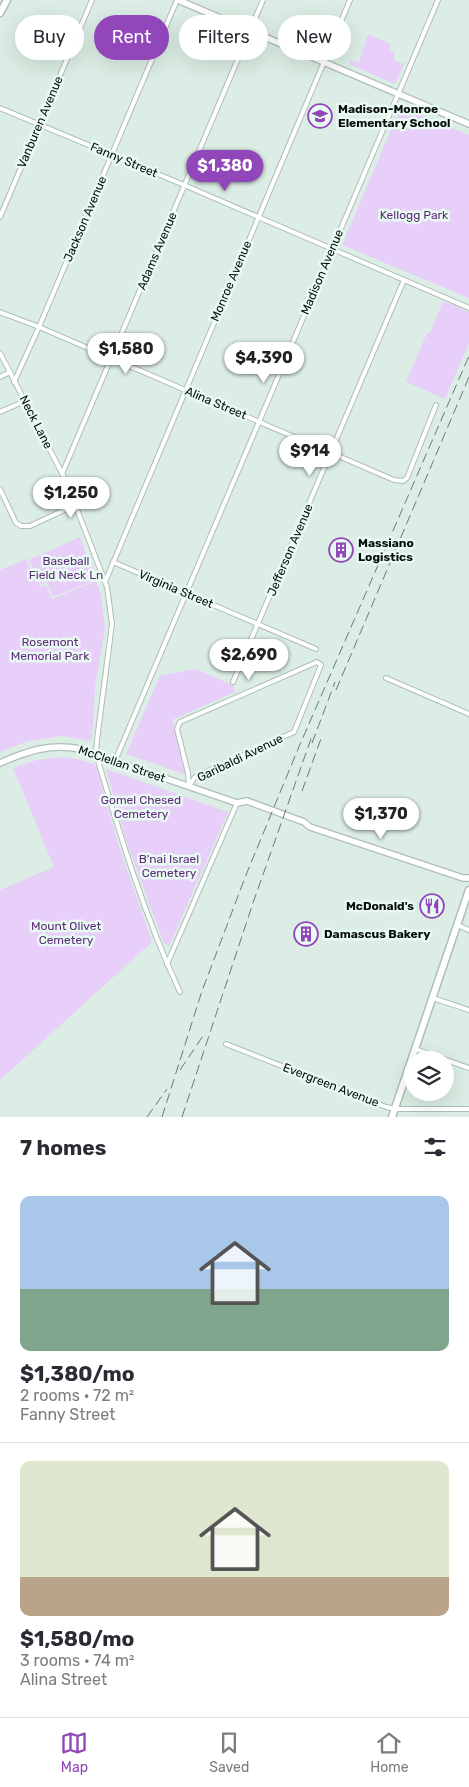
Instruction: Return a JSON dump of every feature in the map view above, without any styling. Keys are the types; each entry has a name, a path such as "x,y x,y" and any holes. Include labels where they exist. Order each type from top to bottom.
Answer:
{"main road":[{"path":"0,13 7,0"},
{"path":"178,0 213,15"},
{"path":"268,39 469,124"},
{"name":"McClellan Street","path":"0,763 29,751 48,747 74,747 237,803 247,801 304,822 310,827 463,878 469,878"},
{"path":"392,1117 469,890"}],"street":[{"name":"Vanburen Avenue","path":"0,217 92,0"},
{"name":"Jackson Avenue","path":"14,382 39,328 178,0"},
{"name":"Adams Avenue","path":"257,15 263,0"},
{"name":"Monroe Avenue","path":"114,562 350,0"},
{"name":"Madison Avenue","path":"114,761 438,0"},
{"name":"Adams Avenue","path":"62,474 238,60"},
{"name":"Fanny Street","path":"0,108 112,154 469,308"},
{"name":"Jefferson Avenue","path":"234,682 404,280"},
{"name":"Alina Street","path":"0,312 394,480 404,481 407,478 436,405"},
{"name":"Neck Lane","path":"0,353 62,474 105,582 112,624 96,754"},
{"path":"0,377 10,372"},
{"path":"0,412 25,402"},
{"path":"0,489 16,523 21,526 30,526 75,505"},
{"path":"105,582 114,562"},
{"name":"Virginia Street","path":"114,562 316,649"},
{"name":"Garibaldi Avenue","path":"317,662 321,665 294,732 195,777 189,786 178,730 178,725 184,719 311,664 317,662"},
{"path":"386,678 469,714"},
{"path":"96,754 126,856 143,905 180,992"},
{"path":"167,964 237,803"},
{"path":"457,926 469,930"},
{"path":"433,998 469,1010"},
{"name":"Evergreen Avenue","path":"226,1044 386,1107 395,1109 469,1109"},
{"path":"415,1049 469,1068"}],"green space":[{"path":"368,34 391,44 389,50 395,52 393,59 404,64 395,84 349,64 350,60 359,63"},
{"name":"Kellogg Park","path":"401,106 469,135 469,298 342,245"},
{"path":"443,301 469,312 469,343 445,399 406,382"},
{"name":"Baseball Field Neck Ln","path":"80,537 96,580 53,597 46,582 41,584 29,560"},
{"name":"Rosemont Memorial Park","path":"26,559 40,587 46,585 52,599 96,581 101,595 105,628 95,687 92,741 62,736 28,741 0,752 0,570"},
{"path":"195,669 233,685 235,692 172,720 186,773 184,774 126,754 160,676"},
{"name":"Mount Olivet Cemetery","path":"61,757 77,759 96,765 117,840 152,942 0,1080 0,890 54,867 13,768 37,760"},
{"name":"B'nai Israel Cemetery","path":"106,769 228,812 169,946 164,944 126,840"}],"railway":[{"path":"162,1117 202,991 246,875 298,749 469,356"},
{"path":"336,690 469,377"},
{"path":"312,743 335,682"},
{"path":"182,1117 253,903 312,736"},
{"path":"302,791 322,736"},
{"path":"180,1070 205,1033"},
{"path":"147,1117 167,1089"}],"place":[{"name":"Madison-Monroe Elementary School","path":"320,116"},
{"name":"Massiano Logistics","path":"341,550"},
{"name":"McDonald's","path":"432,906"},
{"name":"Damascus Bakery","path":"306,934"}],"park label":[{"name":"Gomel Chesed Cemetery","path":"141,807"}]}
